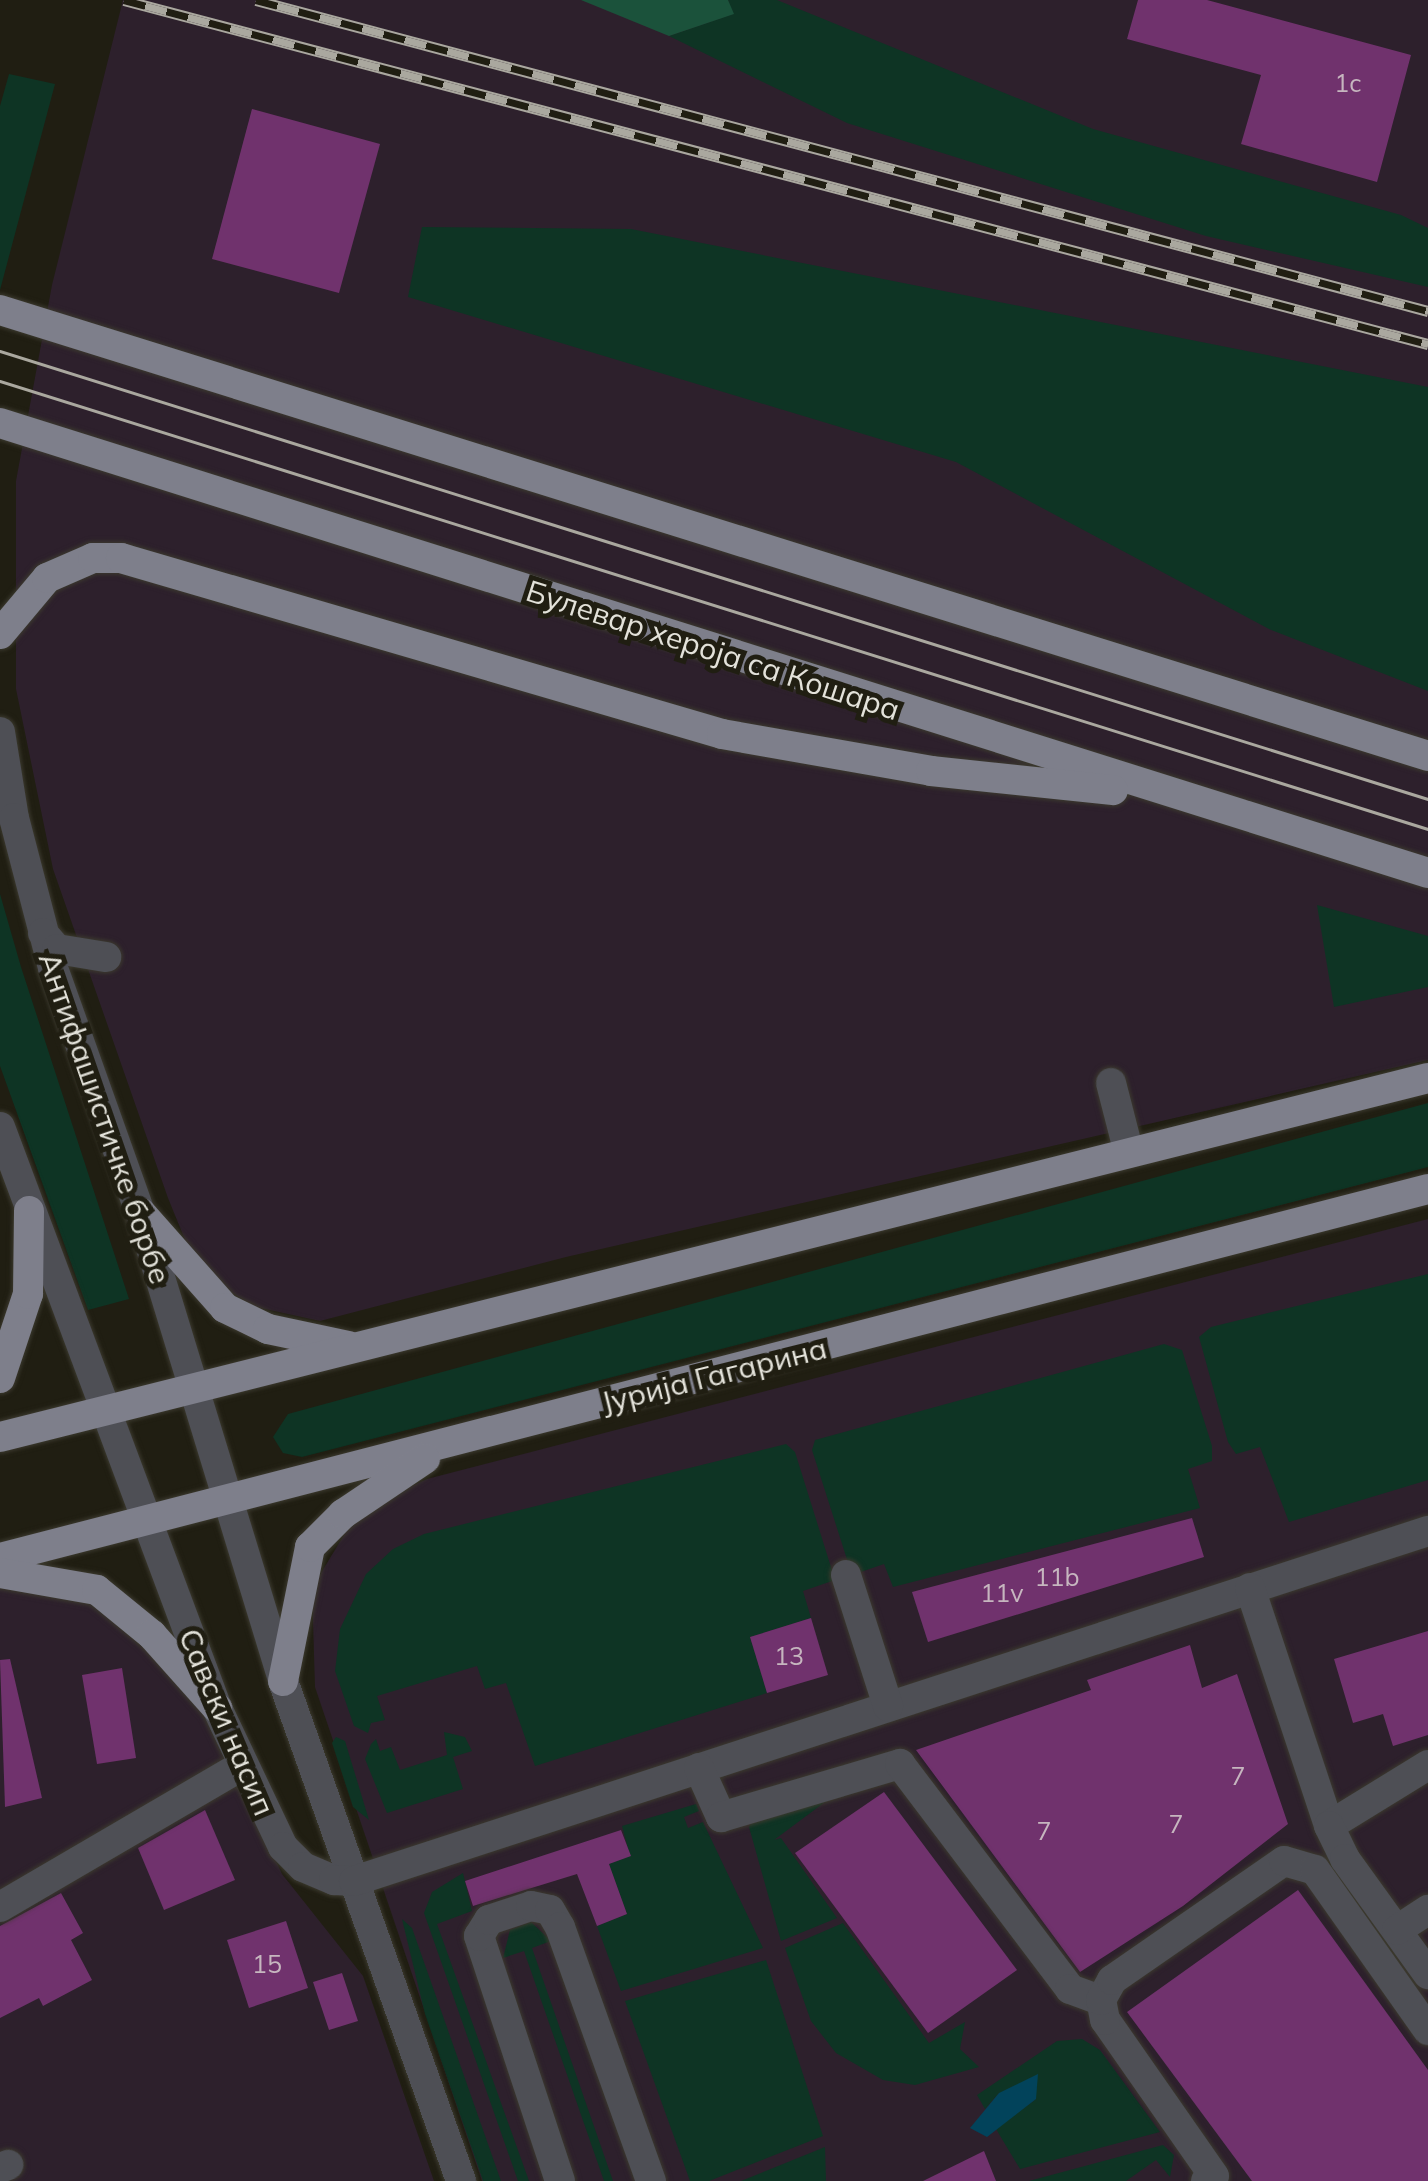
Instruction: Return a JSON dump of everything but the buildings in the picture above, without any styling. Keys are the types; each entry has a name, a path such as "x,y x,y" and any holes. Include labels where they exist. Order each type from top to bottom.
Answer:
{"main road":[{"path":"0,310 1428,756"},
{"name":"Булевар хероја са Кошара","path":"0,423 1176,797 1428,873"},
{"path":"0,634 47,578 70,566 92,558 147,564 722,734 931,771 1176,797"},
{"path":"0,1437 1428,1078"},
{"name":"Јурија Гагарина","path":"0,1558 1425,1190"},
{"path":"0,1378 28,1294 30,1211"},
{"path":"140,1212 225,1308 268,1329 357,1348"},
{"path":"282,1681 310,1548 371,1493 451,1443"},
{"path":"0,1573 98,1590 152,1636 217,1708"}],"street":[{"name":"Антифашистичке борбе","path":"0,732 14,818 43,933 140,1212 227,1500"},
{"path":"43,933 57,949 106,956 67,987 66,1006"},
{"path":"1110,1083 1129,1153"},
{"path":"0,1127 146,1519"},
{"name":"Савски насип","path":"227,1500 282,1681 461,2181"},
{"name":"Савски насип","path":"146,1519 217,1708 283,1847 317,1874 354,1882"},
{"path":"354,1882 1428,1531"},
{"path":"846,1574 888,1706"},
{"path":"1250,1588 1329,1826 1344,1860 1428,1974"},
{"path":"699,1768 721,1817 900,1764 1070,1989 1101,2000"},
{"path":"0,1907 243,1765"},
{"path":"1329,1826 1428,1765"},
{"path":"1213,2179 1106,2020 1101,2000 1112,1980 1284,1861 1315,1870 1428,2030"},
{"path":"560,2181 479,1936 489,1920 532,1906 550,1910 560,1927 651,2181"},
{"path":"1397,1930 1428,1910"}],"shaded area":[{"path":"123,0 1428,0 1428,1060 566,1257 320,1321 256,1307 220,1286 190,1252 168,1198 53,869 16,689 16,481 52,285"},
{"path":"1428,1219 1428,2181 482,2181 315,1687 312,1588 350,1525 388,1497 427,1479"},
{"path":"0,1584 97,1602 148,1643 208,1713 282,1874 363,1976 434,2181 0,2181"}],"green space":[{"path":"581,0 728,0 734,14 669,36"},
{"path":"728,0 777,0 1093,129 1401,215 1428,228 1428,287 1206,236 847,123 669,36 733,14"},
{"path":"9,74 55,84 0,290 0,106"},
{"path":"422,227 631,229 1428,387 1428,691 1269,629 956,462 408,297"},
{"path":"0,894 129,1299 88,1310 0,1066"},
{"path":"1317,905 1428,936 1428,987 1334,1007"},
{"path":"1428,1103 1428,1167 302,1457 283,1453 273,1437 288,1414"},
{"path":"1428,1274 1428,1480 1289,1522 1260,1447 1236,1454 1228,1442 1199,1337 1211,1327"},
{"path":"1164,1344 1182,1350 1212,1446 1212,1461 1188,1469 1200,1508 893,1587 884,1564 852,1575 812,1450 815,1440"},
{"path":"786,1444 795,1452 835,1580 803,1591 811,1618 750,1637 767,1693 535,1766 506,1683 485,1689 477,1666 377,1696 385,1720 371,1723 368,1733 354,1726 335,1671 340,1629 366,1574 393,1549 424,1534"},
{"path":"444,1732 465,1737 472,1751 453,1757 463,1789 387,1813 365,1759 371,1744 376,1739 380,1751 391,1747 400,1770 447,1755"},
{"path":"336,1737 345,1741 369,1820 353,1807 332,1743"},
{"path":"825,1802 774,1840 781,1838 837,1918 781,1941 749,1827 754,1817"},
{"path":"696,1804 699,1811 684,1817 688,1828 703,1822 763,1948 621,1991 597,1926 627,1914 609,1864 630,1856 622,1826"},
{"path":"463,1873 472,1911 437,1924 529,2181 518,2181 424,1913 432,1892"},
{"path":"402,1919 412,1928 501,2181 483,2181 425,2014"},
{"path":"531,1922 551,1941 532,1948 613,2181 604,2181 524,1951 503,1958 510,1930"},
{"path":"843,1923 929,2043 965,2022 960,2049 979,2067 915,2085 883,2080 836,2053 811,2021 785,1948"},
{"path":"766,1960 823,2136 709,2181 690,2181 625,2001"},
{"path":"1082,2039 1100,2050 1160,2132 1020,2169 996,2129 1036,2099 999,2093 985,2109 977,2095 1057,2041"},
{"path":"1163,2145 1174,2155 1170,2177 1156,2160 1126,2181 1029,2181"},
{"path":"825,2147 826,2181 741,2181"}],"water":[{"path":"1038,2074 1036,2099 987,2137 970,2128 999,2093"}],"tram line":[{"path":"0,351 1428,799"},
{"path":"0,381 1428,829"}],"railway":[{"path":"124,0 1428,344"},
{"path":"256,0 1428,311"}]}
